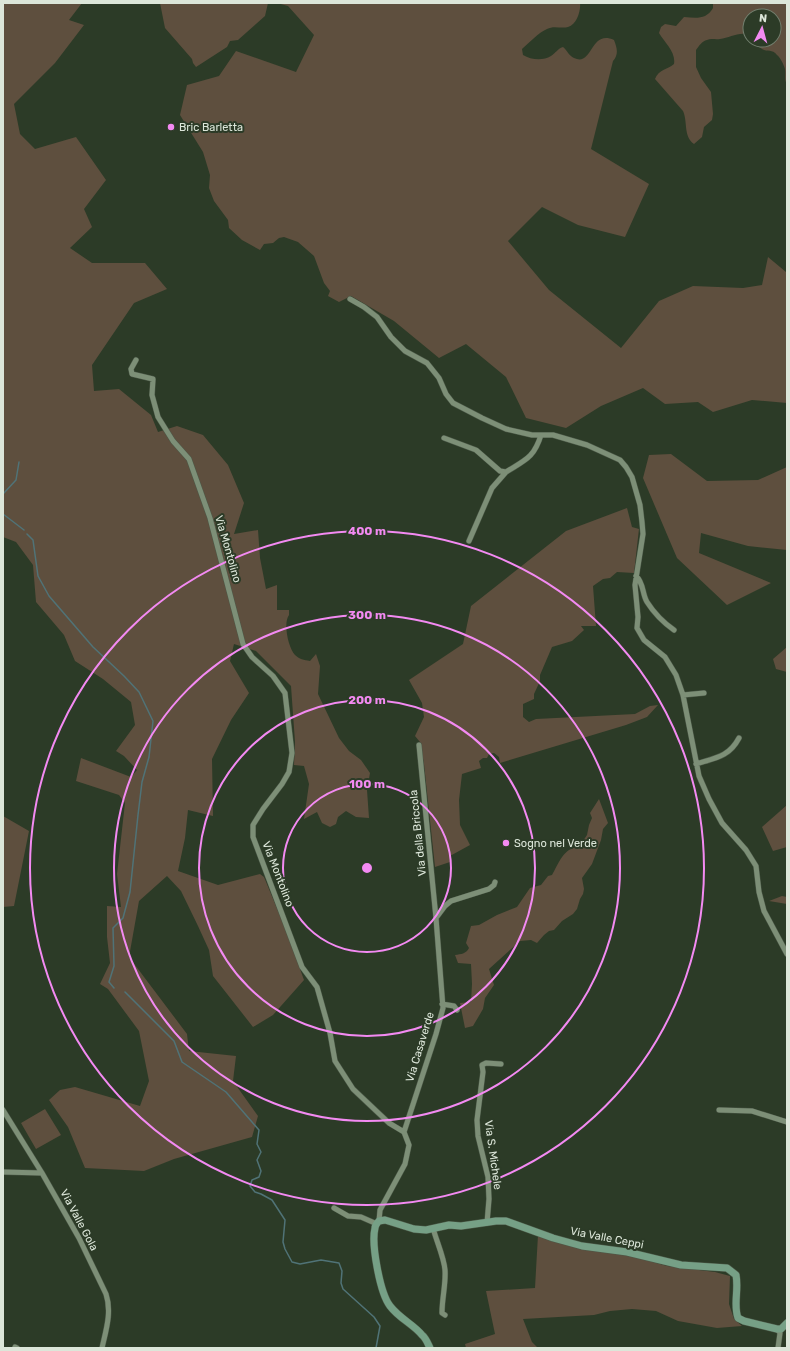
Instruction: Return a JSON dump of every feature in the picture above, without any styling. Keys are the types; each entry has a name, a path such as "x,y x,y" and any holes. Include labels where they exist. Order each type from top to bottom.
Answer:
{"street":[{"path":"350,299 364,307 377,318 391,337 405,351 427,363 439,378 446,394 453,403 506,429 532,434 553,435 587,445 620,460 626,467 632,477 640,505 642,522 642,534 635,585 638,617 637,628 644,640 665,657 676,675 683,695 699,776 709,799 722,822 746,850 756,866 759,892 764,911 787,954"},
{"name":"Via Montolino","path":"136,360 131,369 132,374 153,379 152,395 158,417 173,441 189,458 210,518 244,644 252,657 273,676 285,693 292,753 289,772 253,825 253,837 302,967 317,987 330,1033 335,1061 353,1089 390,1123 404,1132"},
{"path":"469,541 492,488 506,472 533,453 538,446 541,435"},
{"path":"444,438 476,450 500,471 506,472"},
{"path":"636,576 640,579 646,601 664,623 674,630"},
{"path":"683,695 704,693"},
{"path":"696,764 726,754 734,747 739,738"},
{"name":"Via della Briccola","path":"419,745 436,918"},
{"path":"436,918 451,901 489,889 495,882"},
{"name":"Via Casaverde","path":"378,1222 380,1210 405,1164 409,1145 404,1132 443,1008 436,918"},
{"path":"442,1004 454,1006 457,1010"},
{"name":"Via S. Michele","path":"487,1223 489,1199 488,1177 478,1136 477,1120 483,1072 482,1066 486,1064 501,1064"},
{"name":"Via Valle Gola","path":"3,1110 42,1172 79,1238 106,1294 109,1304 107,1326 102,1348"},
{"path":"720,1110 752,1111 787,1122"},
{"path":"3,1172 42,1172"},
{"path":"334,1208 348,1216 362,1217 378,1222 375,1226 374,1241 379,1278 384,1296 389,1305 401,1319 422,1334 430,1348"},
{"name":"Via Valle Ceppi","path":"378,1222 385,1220 414,1229 426,1230 450,1225 461,1226 506,1221 553,1238 582,1246 627,1252 681,1266 727,1268 736,1275 736,1306 738,1318 744,1321 777,1329"},
{"path":"433,1228 445,1267 446,1281 443,1295 442,1313 445,1315"},
{"path":"778,1348 780,1333 777,1329 781,1329 787,1323"}],"shaded area":[{"path":"3,3 82,3 69,20 84,25 55,63 14,104 20,134 35,149 76,137 106,180 84,209 92,227 70,248 92,263 145,263 167,289 134,303 92,365 94,391 119,389 151,415 158,432 177,426 203,435 228,465 244,503 234,534 258,530 260,558 266,589 277,585 277,610 289,610 286,629 292,651 298,657 310,661 316,654 320,666 318,694 339,738 349,751 361,760 370,773 367,790 369,818 356,817 346,811 338,817 336,824 330,827 322,823 317,812 304,819 309,784 304,766 294,765 295,742 291,686 256,651 234,644 230,661 249,693 231,720 212,759 213,816 188,810 185,838 178,871 218,885 260,874 264,877 286,930 304,980 273,1015 253,1027 213,976 209,950 181,891 167,876 139,901 129,957 187,1034 189,1051 236,1056 233,1081 258,1116 252,1137 174,1159 144,1171 85,1168 68,1127 49,1100 60,1090 75,1087 140,1106 149,1081 139,1031 108,989 100,984 110,963 107,937 107,906 121,907 117,874 125,803 119,795 76,781 81,758 131,777 137,770 124,756 116,751 135,725 131,702 103,679 75,661 64,635 36,602 33,565 16,542 3,537"},
{"path":"160,3 268,3 265,16 238,40 230,41 227,47 196,67 192,59 165,28"},
{"path":"277,3 580,3 579,13 571,26 563,28 552,27 537,35 522,49 523,55 533,59 544,59 548,58 563,47 572,57 580,59 589,53 600,39 606,38 614,40 617,53 613,61 591,149 649,184 625,237 578,225 542,207 508,241 549,290 621,348 659,301 693,286 743,288 762,285 768,257 786,272 787,403 752,400 713,412 698,402 665,404 643,388 601,406 566,428 526,418 506,377 466,344 439,358 394,321 351,296 339,302 328,296 330,291 324,283 314,256 298,242 284,237 279,238 273,243 264,244 260,250 242,240 229,228 228,220 214,201 209,188 210,175 203,152 180,115 187,85 219,76 236,51 296,72 314,35 288,6"},
{"path":"713,3 787,3 787,85 785,79 785,69 779,57 772,51 761,48 782,48 782,8 742,8 742,34 704,41 696,50 696,67 701,78 711,92 713,114 712,120 704,127 702,137 694,144 688,137 683,111 655,79 661,71 674,64 672,52 659,33 661,27 665,24 676,26 684,17 693,18 704,16 707,15 713,8"},
{"path":"671,454 707,481 758,480 787,467 787,550 748,546 701,533 699,553 771,583 727,605 677,558 643,478 649,455"},
{"path":"627,508 632,527 639,529 634,573 617,572 610,578 603,579 593,586 596,626 581,626 584,630 572,641 552,647 540,675 540,681 534,694 534,699 523,704 523,717 529,722 536,719 635,714 650,706 658,705 647,717 626,725 500,763 499,757 494,753 489,754 487,758 483,758 479,761 481,768 462,774 459,800 460,825 470,845 450,856 450,862 435,867 424,764 420,742 415,736 424,717 422,703 409,680 463,644 471,606 566,531"},
{"path":"787,647 787,672 776,669 773,659"},
{"path":"599,799 608,823 603,829 601,840 592,864 582,878 584,889 577,909 573,914 562,921 554,930 549,931 544,935 537,943 531,940 520,941 489,969 494,985 485,998 483,1009 473,1026 465,1028 460,1003 471,1002 471,964 458,963 455,955 465,953 468,950 469,948 466,943 471,926 479,925 497,915 517,907 530,888 541,885 548,876 552,875 565,853 579,847 587,835 592,818 590,813"},
{"path":"787,805 787,847 773,851 762,827"},
{"path":"3,816 29,831 14,906 3,907"},
{"path":"782,896 787,897 787,904 769,901"},
{"path":"45,1109 61,1135 36,1149 21,1123"},
{"path":"538,1235 626,1254 667,1266 715,1272 730,1276 729,1304 734,1319 742,1326 717,1328 678,1321 656,1311 632,1309 610,1311 594,1315 523,1319 532,1342 538,1348 466,1348 465,1344 495,1334 486,1291 535,1288"}],"waterway":[{"path":"3,494 16,480 19,462"},
{"path":"3,514 24,530"},
{"path":"27,534 33,540 38,576 49,596 93,647 139,692 153,721 149,757 142,782 130,892 123,918 113,928 114,966 109,982 114,988"},
{"path":"125,992 174,1041 182,1062 226,1092 259,1130 257,1144 261,1152 257,1160 261,1171 259,1177 252,1180 250,1186 255,1192 272,1200 285,1220 283,1242 292,1262 300,1264 321,1260 339,1263 342,1271 341,1283 343,1289 374,1317 380,1326 376,1348"}],"place":[{"name":"Bric Barletta","path":"171,127"},
{"name":"Sogno nel Verde","path":"506,843"}]}
